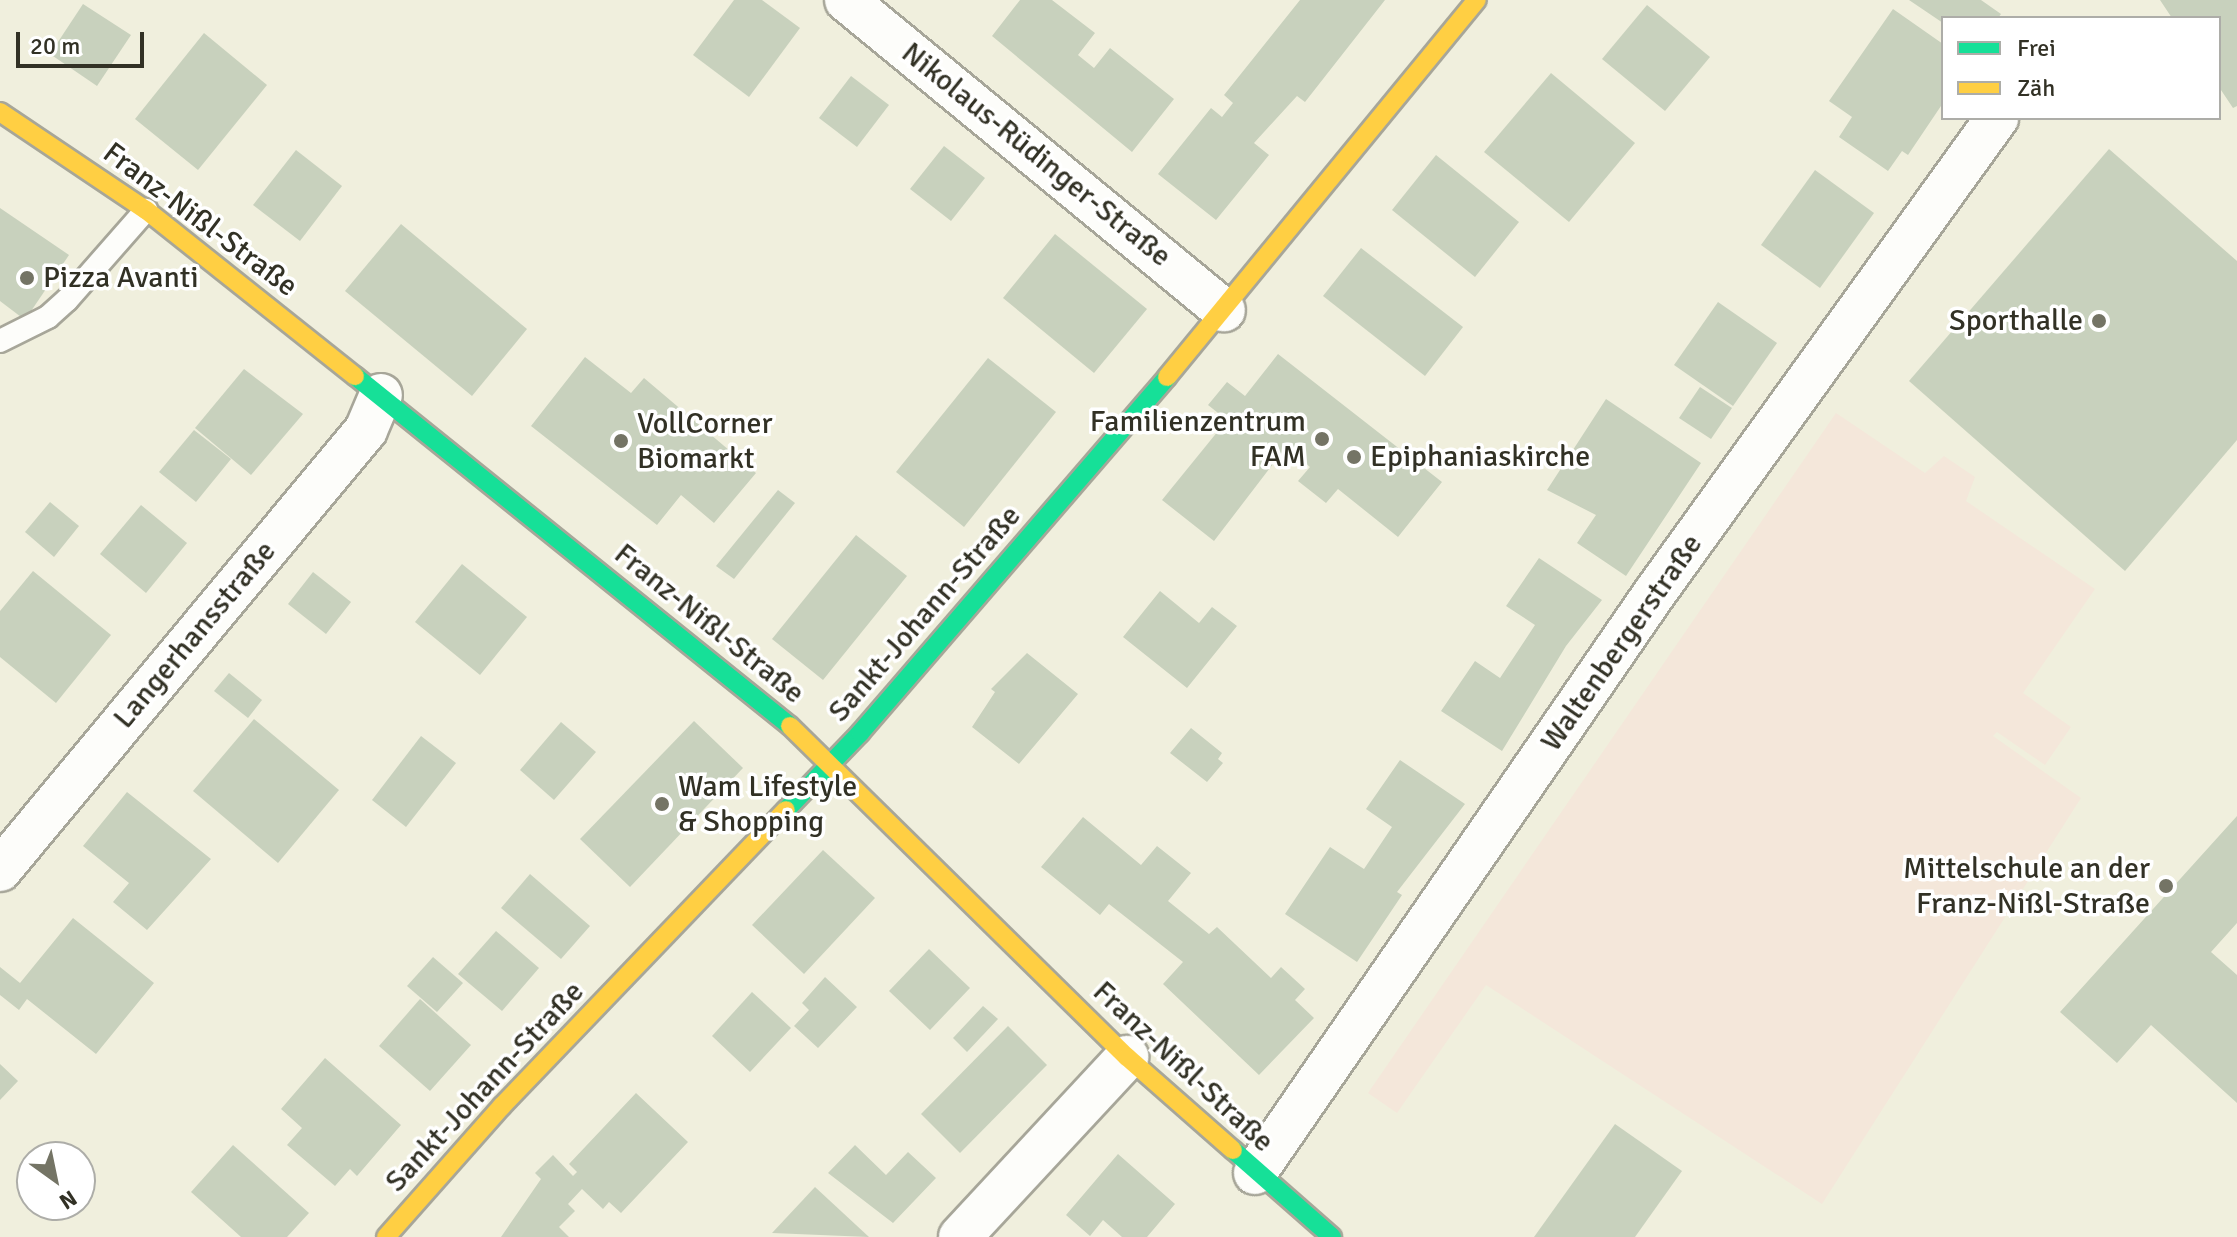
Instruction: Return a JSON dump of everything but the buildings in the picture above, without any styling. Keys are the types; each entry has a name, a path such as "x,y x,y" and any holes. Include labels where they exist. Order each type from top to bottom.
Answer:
{"street":[{"name":"Nikolaus-Rüdinger-Straße","path":"846,0 1224,311"},
{"name":"Sankt-Johann-Straße","path":"386,1237 502,1106 833,763 1224,311 1477,0"},
{"name":"Franz-Nißl-Straße","path":"0,112 146,210 721,667 833,763 1127,1057 1255,1173 1332,1237"},
{"name":"Waltenbergerstraße","path":"1255,1173 1654,594 1996,120"},
{"name":"Langerhansstraße","path":"0,870 366,430 381,395"},
{"path":"960,1237 1127,1057"}],"lane":[{"path":"0,341 48,317 67,300 146,210"}],"shaded area":[{"path":"1836,413 1925,473 1944,456 1975,477 1966,501 2095,589 2023,693 2071,727 2045,765 1997,732 1993,736 2081,798 1822,1204 1486,985 1397,1113 1368,1093"}],"traffic: fast":[{"path":"355,376 790,726"},
{"path":"786,810 860,733 1167,377"},
{"path":"1233,1150 1332,1237"}],"traffic: slow":[{"path":"1167,377 1477,0"},
{"path":"0,112 146,210 355,376"},
{"path":"790,726 1127,1057 1233,1150"},
{"path":"386,1237 502,1106 786,810"}],"place":[{"name":"Pizza Avanti","path":"27,278"},
{"name":"Sporthalle","path":"2099,321"},
{"name":"Familienzentrum FAM","path":"1322,439"},
{"name":"VollCorner Biomarkt","path":"621,441"},
{"name":"Epiphaniaskirche","path":"1354,457"},
{"name":"Wam Lifestyle & Shopping","path":"662,804"},
{"name":"Mittelschule an der Franz-Nißl-Straße","path":"2166,886"}]}
